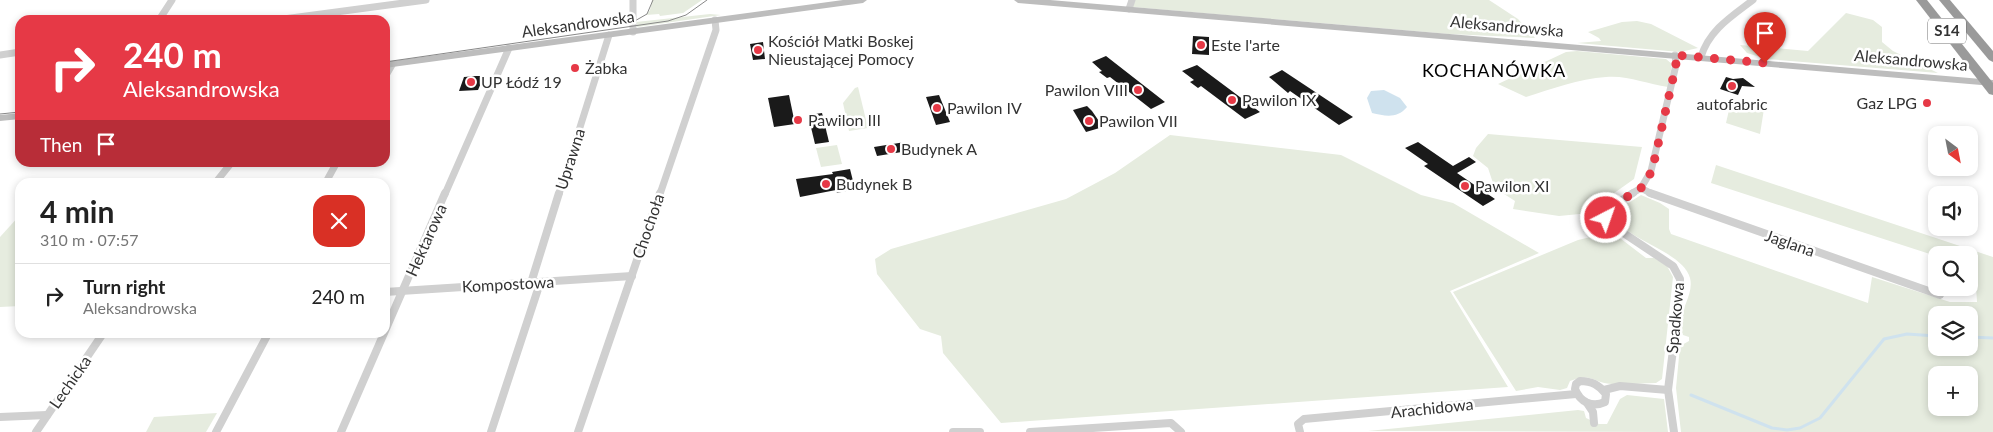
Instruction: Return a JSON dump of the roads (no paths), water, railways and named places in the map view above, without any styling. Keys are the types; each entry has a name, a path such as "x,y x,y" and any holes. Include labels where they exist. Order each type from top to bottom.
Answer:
{"highway":[{"name":"S14","path":"1921,0 1993,90"},
{"name":"S14","path":"1944,0 1993,58"}],"main road":[{"name":"Aleksandrowska","path":"390,65 863,0"},
{"name":"Aleksandrowska","path":"1018,0 1131,5 1993,82"},
{"path":"0,118 15,116"}],"street":[{"path":"162,15 172,0"},
{"path":"314,15 426,0"},
{"path":"633,0 633,32"},
{"path":"1701,57 1709,37 1753,0"},
{"name":"Chochoła","path":"578,432 716,30 715,20"},
{"name":"Uprawna","path":"491,432 609,35"},
{"name":"Hektarowa","path":"390,322 509,48"},
{"path":"0,55 15,53"},
{"name":"Spadkowa","path":"1674,432 1668,390 1680,294 1678,270 1612,227 1607,222 1605,215 1611,207 1641,188 1652,171 1676,65 1675,55"},
{"path":"219,178 228,167"},
{"path":"328,178 335,167"},
{"name":"Jaglana","path":"1641,188 1651,194 1928,291"},
{"name":"Kompostowa","path":"390,291 632,276"},
{"name":"Lechicka","path":"36,432 100,338"},
{"path":"216,432 266,338"},
{"name":"Hektarowa","path":"341,432 383,338"},
{"path":"1587,403 1599,405 1607,400 1604,390 1593,382 1584,381 1576,384 1576,394 1587,403 1593,412 1594,423 1600,408 1599,405"},
{"path":"1604,390 1620,386 1668,390"},
{"name":"Arachidowa","path":"1300,432 1298,424 1304,419 1576,394"},
{"path":"0,417 47,415"},
{"path":"1030,432 1059,432 1170,423 1180,430"},
{"path":"953,432 980,432"}],"water":[{"path":"1384,90 1400,98 1407,107 1395,115 1386,116 1372,113 1367,98 1371,91"}],"waterway":[{"path":"1691,395 1772,428 1787,430 1800,428 1820,418 1884,339 1907,334 1928,335"},
{"path":"1978,337 1993,338"}],"tram line":[{"path":"633,22 647,14 653,0"},
{"path":"390,61 668,21 686,15 707,0"},
{"path":"0,114 15,112"}],"place":[{"name":"Este l'arte","path":"1201,45"},
{"name":"Kościół Matki Boskej Nieustającej Pomocy","path":"758,50"},
{"name":"Żabka","path":"575,68"},
{"name":"UP Łódź 19","path":"471,82"},
{"name":"autofabric","path":"1732,86"},
{"name":"Pawilon VIII","path":"1138,90"},
{"name":"Pawilon IX","path":"1232,100"},
{"name":"Gaz LPG","path":"1927,103"},
{"name":"Pawilon IV","path":"937,108"},
{"name":"Pawilon III","path":"798,120"},
{"name":"Pawilon VII","path":"1089,121"},
{"name":"Budynek A","path":"891,149"},
{"name":"Budynek B","path":"826,184"},
{"name":"Pawilon XI","path":"1465,186"}],"district":[{"name":"KOCHANÓWKA","path":"1494,71"}]}
